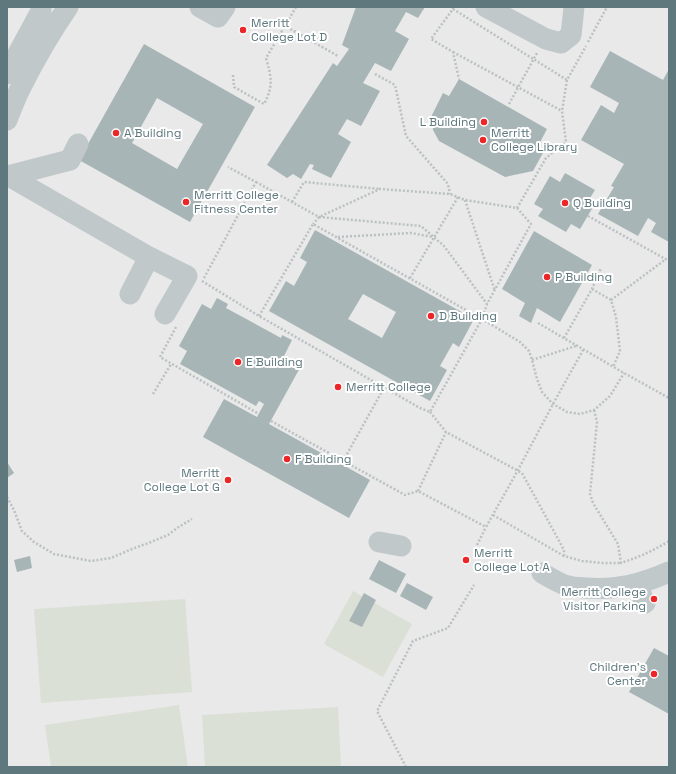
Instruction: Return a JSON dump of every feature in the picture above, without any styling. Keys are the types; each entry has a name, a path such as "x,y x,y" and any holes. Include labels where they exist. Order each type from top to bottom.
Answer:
{"lane":[{"path":"7,74 41,11 41,7"},
{"path":"7,120 19,90 68,7"},
{"path":"200,7 218,17 225,7"},
{"path":"486,7 546,39 561,43 571,35 574,7"},
{"path":"8,175 70,160 78,144"},
{"path":"8,175 149,257 187,276 165,314"},
{"path":"130,294 149,257"},
{"path":"379,542 401,546"},
{"path":"542,573 569,586 619,588 637,584 669,572"},
{"path":"637,584 645,603"}],"path":[{"path":"233,75 234,87 264,104 269,95 271,84 270,72 266,58 296,7"},
{"path":"517,208 546,158 566,142 562,111 567,80 607,7"},
{"path":"562,111 431,39 453,8 567,80"},
{"path":"285,26 338,56"},
{"path":"509,104 546,39"},
{"path":"453,52 459,79"},
{"path":"375,74 395,85 406,136 448,184 450,194"},
{"path":"228,167 319,217 421,226 444,246 487,304"},
{"path":"256,182 202,281 259,316 384,388 430,412 446,432 522,473 564,550 564,556"},
{"path":"292,202 304,182 450,194 465,200 517,208 531,224 487,304 482,319 430,412"},
{"path":"259,316 313,224 319,217 380,189"},
{"path":"410,278 458,197"},
{"path":"465,200 495,291"},
{"path":"588,216 667,260 611,300"},
{"path":"313,224 520,342 529,351 542,392 553,404 567,412 580,414 594,410 610,396 624,373"},
{"path":"338,237 411,233 433,237"},
{"path":"564,338 592,289 601,268"},
{"path":"592,289 611,300 616,316 620,351 613,367"},
{"path":"538,323 669,398"},
{"path":"532,360 577,346"},
{"path":"477,545 583,350"},
{"path":"160,357 259,414"},
{"path":"153,394 171,363"},
{"path":"343,461 384,388"},
{"path":"594,410 597,422 590,494 593,503 618,544 621,563"},
{"path":"271,421 405,495 418,491 486,527"},
{"path":"418,491 446,432"},
{"path":"7,497 22,531 34,542 54,554 91,561 111,558 168,535 192,519"},
{"path":"492,515 564,556 595,563 621,563 638,558 669,541"},
{"path":"406,767 377,711 413,642 448,628 474,585"}],"shaded area":[{"name":"Merritt College","path":"7,7 669,7 669,767 7,767"},
{"path":"353,591 412,624 383,677 324,644"},
{"path":"185,599 192,692 41,703 34,609"},
{"path":"179,705 188,767 51,767 45,725"},
{"path":"338,707 341,767 205,767 202,715"}],"building":[{"path":"356,7 425,7 418,18 406,12 395,31 409,39 391,71 375,63 363,83 380,91 361,126 347,119 338,134 351,142 331,178 312,169 314,165 310,164 301,179 293,174 287,178 267,165 333,63 337,66 349,49 342,45"},
{"name":"A Building","path":"144,44 255,107 190,222 79,160","holes":["157,98 203,124 177,169 132,143"]},
{"path":"610,51 663,80 669,69 669,242 651,232 656,223 648,218 638,236 598,214 614,187 611,186 624,164 581,140 601,105 614,113 619,103 590,87"},
{"name":"L Building","path":"459,79 547,129 537,148 544,151 533,171 505,177 439,141 433,130 432,115 443,93 449,96"},
{"name":"Q Building","path":"565,173 595,190 590,198 596,202 580,229 571,224 566,232 538,216 543,209 534,204 550,176 560,182"},
{"name":"D Building","path":"315,230 474,319 459,347 453,343 440,366 447,370 430,401 269,311 286,281 294,286 307,262 300,258","holes":["363,294 396,312 382,338 348,319"]},
{"name":"P Building","path":"534,231 592,265 560,322 537,308 531,323 519,316 525,303 502,289"},
{"path":"217,298 228,304 226,308 281,338 282,335 292,340 283,358 288,361 289,359 301,366 269,424 370,480 349,518 203,437 224,399 257,417 264,404 259,401 256,406 180,364 187,351 179,346 202,304 211,309"},
{"path":"7,462 14,473 7,478"},
{"path":"30,556 32,568 17,572 14,560"},
{"path":"379,560 406,574 396,593 369,579"},
{"path":"407,583 433,597 426,610 400,596"},
{"path":"364,593 376,600 362,627 349,621"},
{"name":"Children's Center","path":"654,648 669,656 669,714 629,692"}],"place":[{"name":"Merritt College Lot D","path":"243,30"},
{"name":"L Building","path":"484,122"},
{"name":"A Building","path":"116,133"},
{"name":"Merritt College Library","path":"483,140"},
{"name":"Merritt College Fitness Center","path":"186,202"},
{"name":"Q Building","path":"565,203"},
{"name":"P Building","path":"547,277"},
{"name":"D Building","path":"431,316"},
{"name":"E Building","path":"238,362"},
{"name":"Merritt College","path":"338,387"},
{"name":"F Building","path":"287,459"},
{"name":"Merritt College Lot G","path":"228,480"},
{"name":"Merritt College Lot A","path":"466,560"},
{"name":"Merritt College Visitor Parking","path":"654,599"},
{"name":"Children's Center","path":"654,674"}]}
